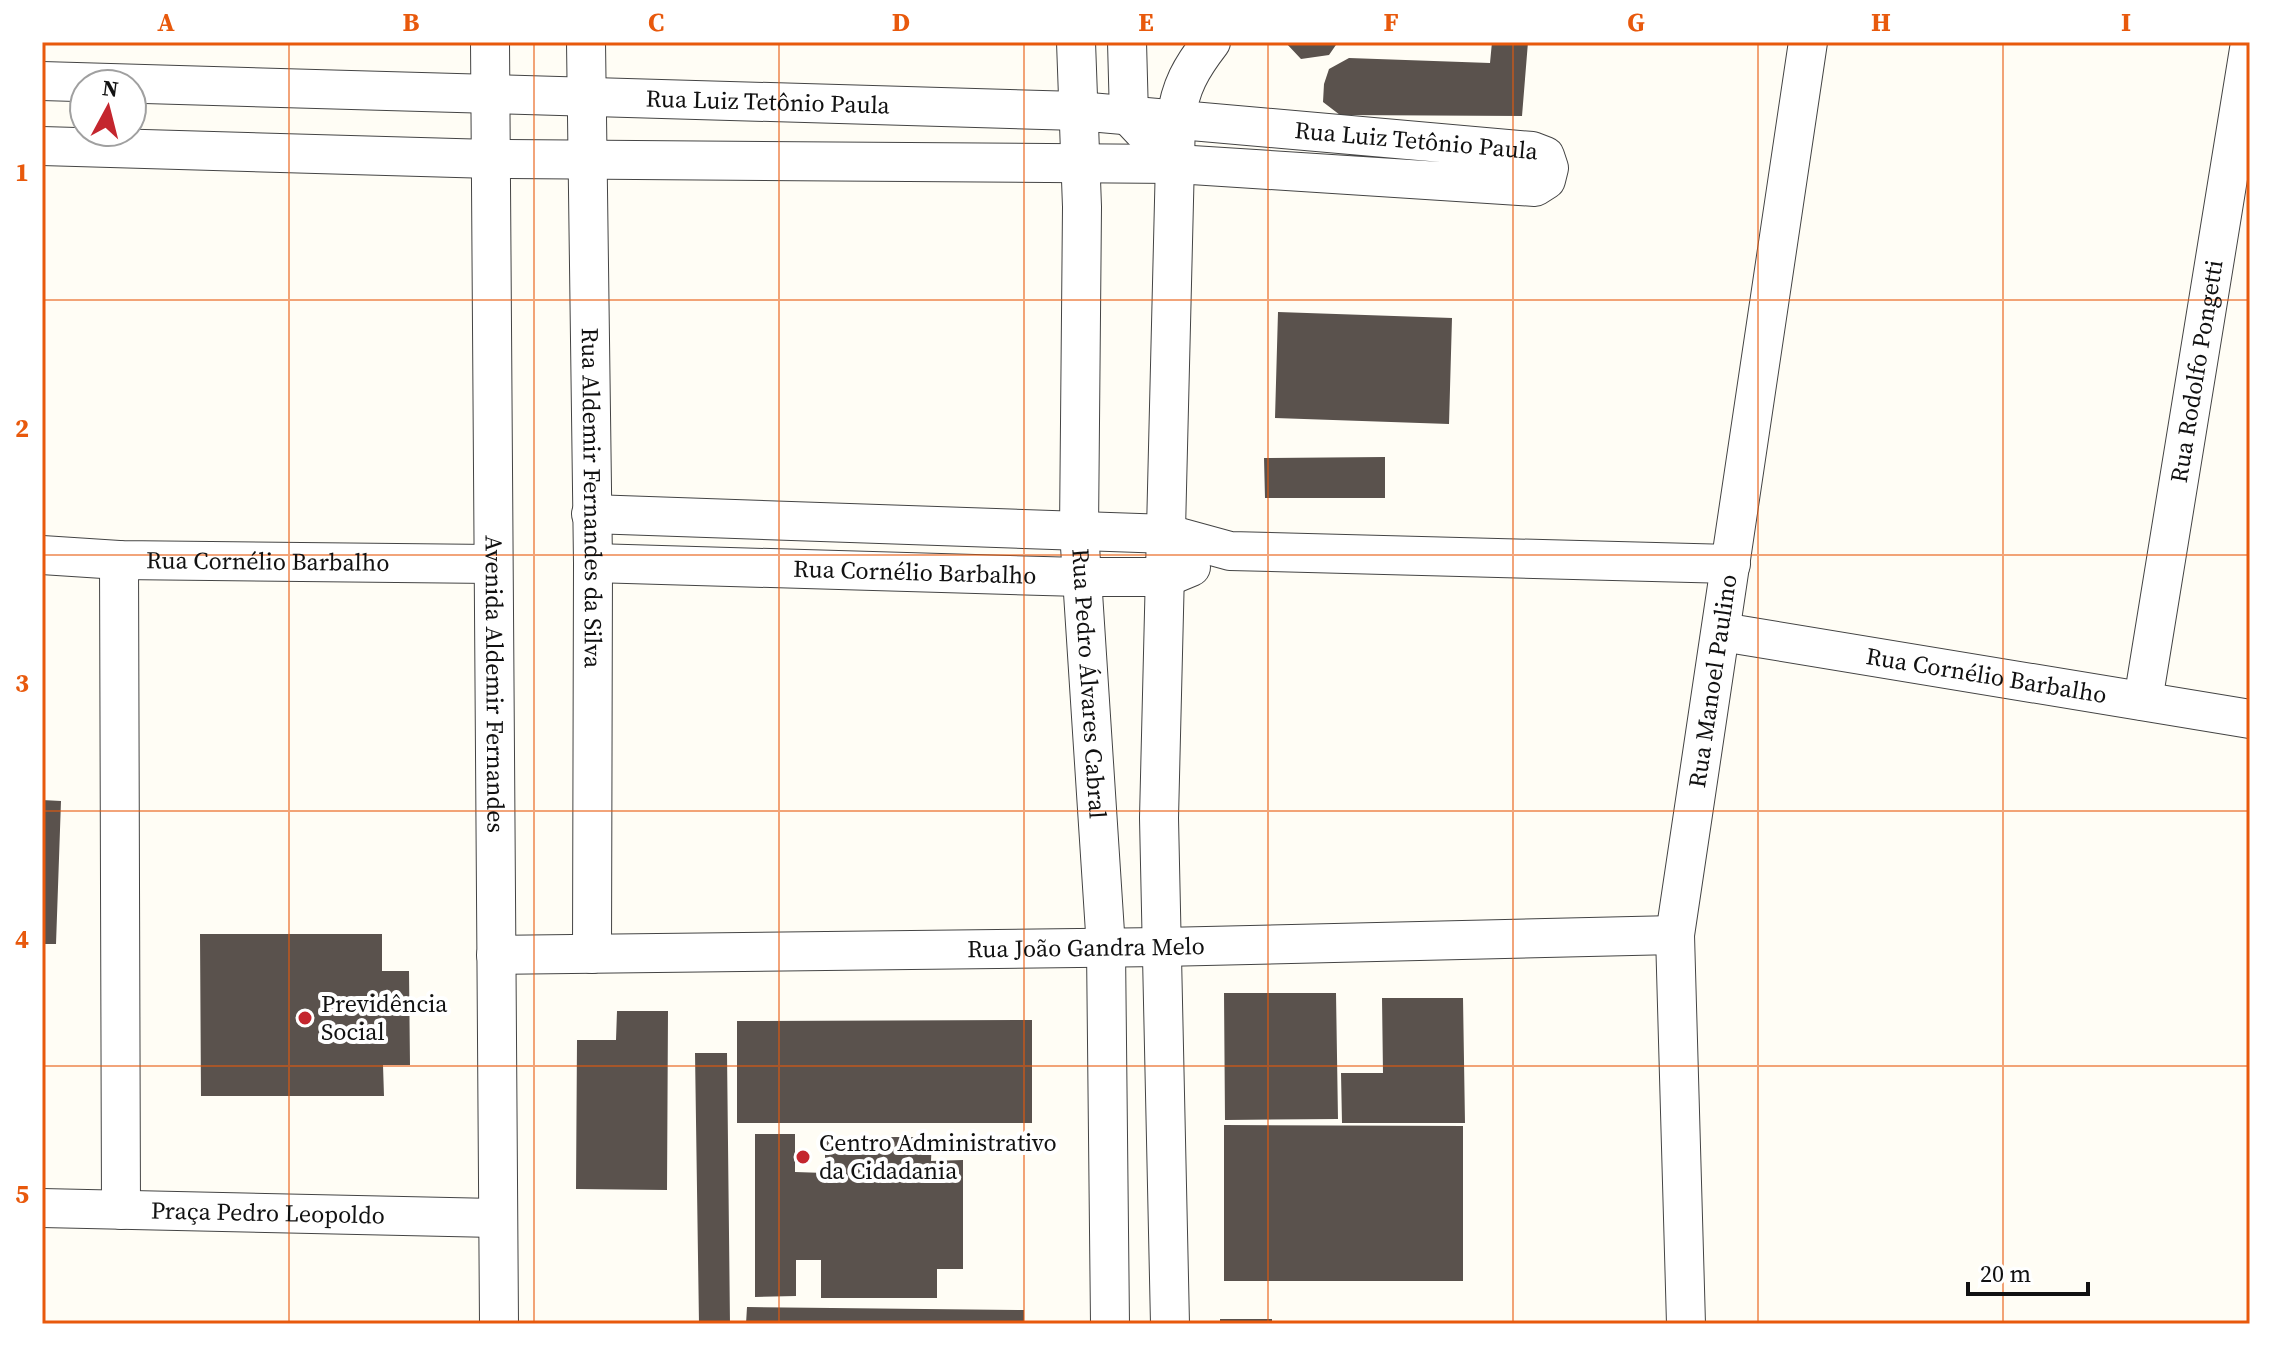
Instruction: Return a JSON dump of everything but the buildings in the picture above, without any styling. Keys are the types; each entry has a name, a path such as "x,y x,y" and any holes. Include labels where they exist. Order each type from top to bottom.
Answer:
{"street":[{"name":"Avenida Aldemir Fernandes","path":"490,42 495,1218 499,1324"},
{"name":"Rua Aldemir Fernandes da Silva","path":"586,42 593,563 592,954"},
{"name":"Rua Pedro Álvares Cabral","path":"1076,42 1082,162 1080,577 1106,948 1110,1324"},
{"path":"1127,42 1129,116 1176,164"},
{"name":"Rua Manoel Paulino","path":"1686,1324 1675,935 1808,42"},
{"name":"Rua Rodolfo Pongetti","path":"2143,701 2250,43"},
{"path":"1170,1324 1159,818 1176,119 1180,91 1207,47"},
{"name":"Rua Luiz Tetônio Paula","path":"42,81 1078,111 1532,151 1545,156 1549,168 1546,180 1535,187 1176,164 491,159 42,146"},
{"name":"Rua Cornélio Barbalho","path":"591,514 1168,534 1230,551 1731,564"},
{"name":"Rua Cornélio Barbalho","path":"593,563 1167,577 1230,551"},
{"name":"Rua Cornélio Barbalho","path":"42,555 119,560 492,564"},
{"path":"119,560 121,1210"},
{"name":"Rua Cornélio Barbalho","path":"1722,632 2250,719"},
{"name":"Rua João Gandra Melo","path":"496,955 1106,948 1675,935"},
{"name":"Praça Pedro Leopoldo","path":"42,1208 495,1218"}],"place":[{"name":"Previdência Social","path":"305,1018"},
{"name":"Centro Administrativo da Cidadania","path":"803,1157"}]}
